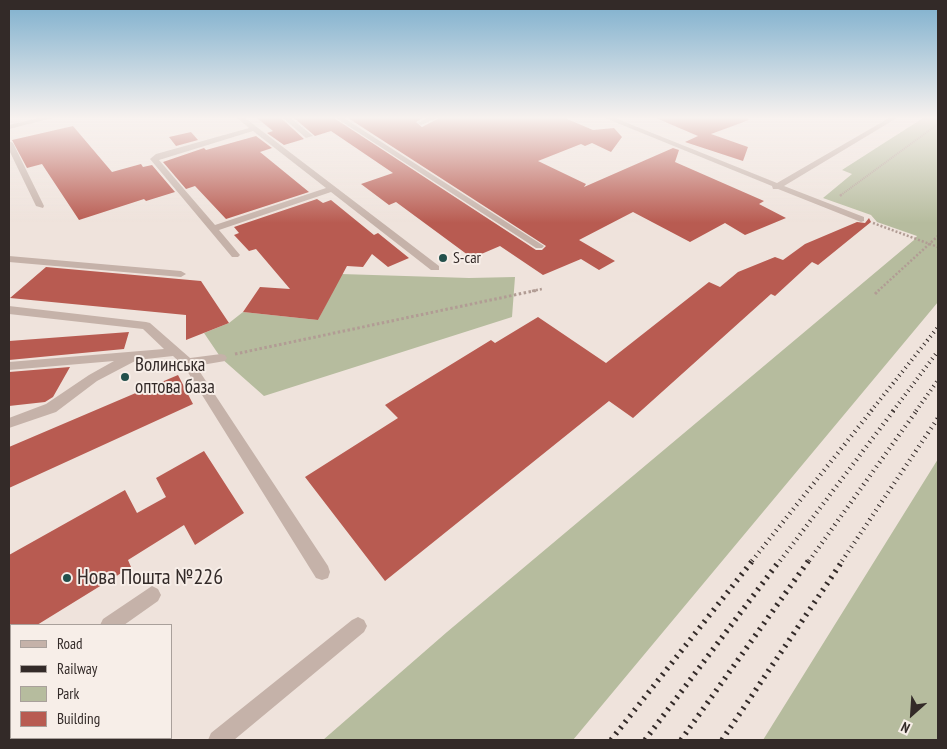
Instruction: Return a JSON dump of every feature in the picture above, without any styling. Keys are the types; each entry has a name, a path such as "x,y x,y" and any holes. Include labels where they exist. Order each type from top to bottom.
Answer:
{"street":[{"path":"14,153 40,206"},
{"path":"170,153 154,159 235,256"},
{"path":"285,153 436,268"},
{"path":"394,153 539,246"},
{"path":"693,153 861,219"},
{"path":"776,187 834,153"},
{"path":"212,229 333,190"},
{"path":"9,259 181,274"},
{"path":"9,310 146,326 188,363 322,572"},
{"path":"9,366 175,352"},
{"path":"9,423 51,408 93,378 137,355"},
{"path":"188,363 220,358"},
{"path":"109,624 152,595"},
{"path":"218,740 358,626"}],"path":[{"path":"827,206 899,153"},
{"path":"861,219 938,247"},
{"path":"875,294 938,236"},
{"path":"220,358 542,289"}],"green space":[{"path":"869,153 938,153 938,302 573,740 323,740 447,632 914,240 917,236 877,222 871,215 823,198 852,174 842,170"},
{"path":"341,274 469,278 515,277 512,317 264,396 221,358 204,333 229,323 243,312 318,320"},
{"path":"938,459 938,740 763,740"}],"building":[{"path":"19,153 96,153 112,172 141,164 143,167 152,165 175,192 146,201 144,199 79,220 42,164 27,168"},
{"path":"189,153 261,153 309,192 226,219 195,186 186,189 163,162"},
{"path":"363,153 387,153 536,250 542,250 546,246 402,153 558,153 538,161 586,184 584,187 662,153 678,153 675,162 764,201 759,204 786,218 745,235 725,223 690,242 633,212 579,240 615,261 599,270 581,259 543,275 500,246 472,258 396,202 389,205 361,184 393,173"},
{"path":"718,153 746,153 743,161"},
{"path":"317,199 323,203 331,200 374,235 378,233 409,258 388,267 372,254 363,267 347,266 318,320 243,312 260,287 290,289 256,249 249,251 234,235 239,233 234,227"},
{"path":"869,218 871,222 818,265 812,262 775,296 771,294 633,418 609,401 385,581 305,477 398,418 385,405 491,340 495,343 538,317 606,363 709,282 720,287 738,272 775,257 783,260 805,244 857,222 865,223"},
{"path":"46,267 201,281 229,323 186,340 186,315 10,298"},
{"path":"129,332 124,349 9,360 9,341"},
{"path":"70,367 53,397 45,402 9,406 9,372"},
{"path":"178,375 193,404 9,488 9,447"},
{"path":"204,451 244,513 195,545 184,525 128,560 131,567 39,624 9,625 9,555 125,490 137,513 166,497 156,478"}],"railway":[{"path":"871,411 938,327"},
{"path":"893,411 938,351"},
{"path":"916,411 938,380"},
{"path":"752,561 872,410"},
{"path":"780,561 894,410"},
{"path":"809,561 917,410"},
{"path":"842,561 938,418"},
{"path":"611,740 753,560"},
{"path":"645,740 780,560"},
{"path":"681,740 809,560"},
{"path":"722,740 843,560"}],"place":[{"name":"S-car","path":"443,258"},
{"name":"Волинська оптова база","path":"125,377"},
{"name":"Нова Пошта №226","path":"67,578"}]}
